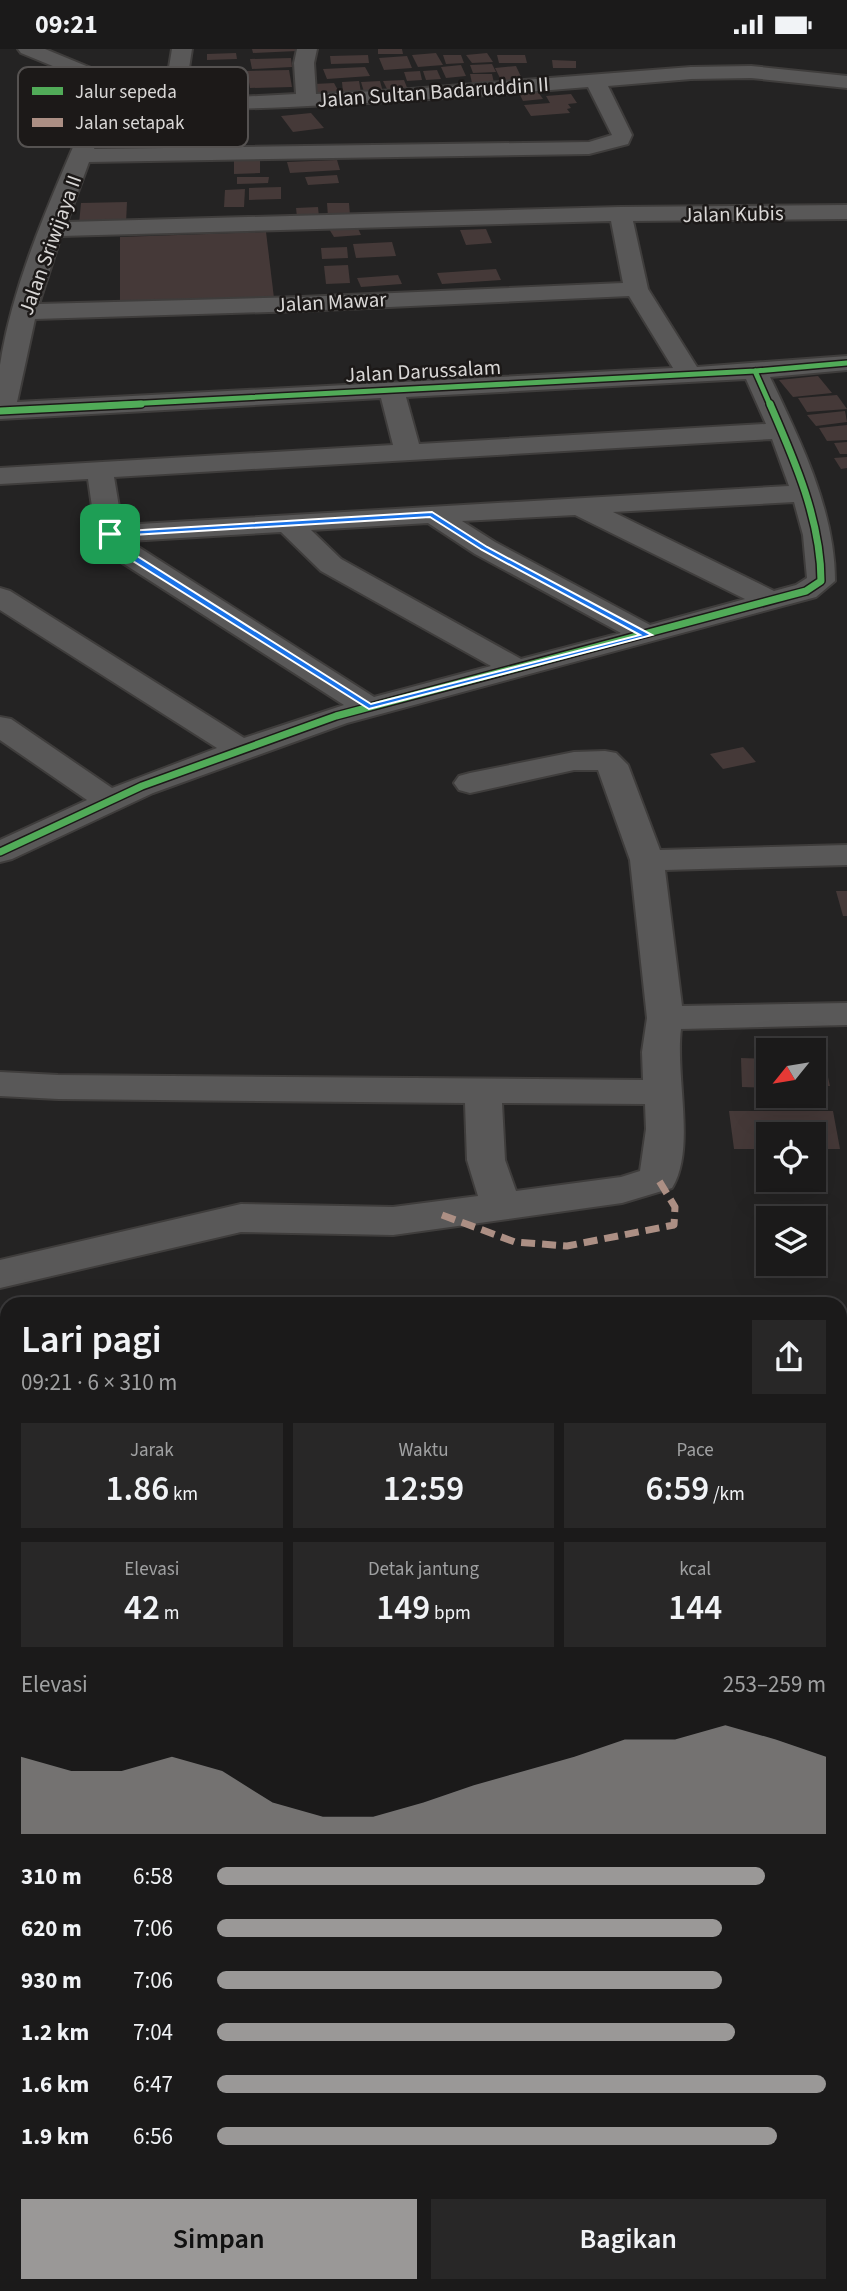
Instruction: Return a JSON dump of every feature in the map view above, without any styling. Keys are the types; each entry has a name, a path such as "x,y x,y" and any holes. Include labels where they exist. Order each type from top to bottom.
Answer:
{"street":[{"name":"Jalan Sultan Badaruddin II","path":"28,49 71,67"},
{"path":"179,67 182,49"},
{"path":"306,101 304,63 307,49"},
{"name":"Jalan Sultan Badaruddin II","path":"248,103 691,73 751,72 847,82"},
{"path":"83,156 589,148 613,144 621,140 622,135 595,80"},
{"name":"Jalan Sriwijaya II","path":"1,411 24,312 86,147"},
{"name":"Jalan Kubis","path":"54,229 620,214 847,212"},
{"path":"620,214 636,289 689,374"},
{"name":"Jalan Mawar","path":"24,312 300,304 636,289"},
{"name":"Jalan Darussalam","path":"1,411 755,371 847,363"},
{"path":"0,852 142,786 369,707 771,601 806,590 821,581 823,568 803,493 782,431 755,371"},
{"path":"392,390 408,452"},
{"path":"0,476 782,431"},
{"path":"100,470 110,534 120,549 369,707"},
{"path":"110,534 803,493"},
{"path":"577,505 771,601"},
{"path":"432,514 485,548 648,635"},
{"path":"287,523 331,565 517,669"},
{"path":"0,597 241,750"},
{"path":"0,726 110,801"},
{"path":"0,1274 241,1218 393,1221 622,1190 658,1179 665,1129 660,1052 665,1018 647,860 612,765 605,760 575,761 470,783"},
{"path":"647,860 847,855"},
{"path":"665,1018 847,1014"},
{"path":"0,1084 86,1088 662,1092"},
{"path":"482,1090 486,1160 502,1208"}],"building":[{"path":"252,49 297,49 297,51 253,53"},
{"path":"378,49 402,49 403,54 378,54"},
{"path":"236,53 237,59 207,60 207,54"},
{"path":"436,53 443,65 418,67 412,55"},
{"path":"487,53 493,62 472,63 466,55"},
{"path":"368,55 369,63 331,64 330,56"},
{"path":"443,55 461,55 464,63 446,64"},
{"path":"497,55 525,55 527,63 499,63"},
{"path":"407,56 412,68 384,70 379,58"},
{"path":"291,58 292,67 252,69 250,59"},
{"path":"552,60 576,61 576,68 553,68"},
{"path":"492,64 496,72 473,73 470,65"},
{"path":"461,65 466,76 446,78 441,67"},
{"path":"516,66 523,81 502,82 495,68"},
{"path":"365,67 370,76 327,79 323,69"},
{"path":"289,70 292,87 250,88 248,71"},
{"path":"437,70 441,79 426,80 423,71"},
{"path":"420,71 422,80 407,81 404,72"},
{"path":"470,74 492,74 494,83 472,83"},
{"path":"404,80 408,90 388,91 383,81"},
{"path":"359,81 361,92 343,93 342,82"},
{"path":"380,81 383,92 364,92 361,82"},
{"path":"334,83 340,94 318,96 314,84"},
{"path":"538,92 543,99 523,101 519,93"},
{"path":"571,94 577,103 568,104 570,113 531,116 524,105 550,103 546,96"},
{"path":"311,113 324,128 293,132 281,116"},
{"path":"337,160 340,170 290,173 287,162"},
{"path":"234,161 260,161 260,173 234,174"},
{"path":"337,175 339,183 308,185 305,177"},
{"path":"237,177 269,177 268,183 237,184"},
{"path":"281,187 281,199 249,200 249,188"},
{"path":"245,189 244,207 224,207 225,190"},
{"path":"127,202 126,223 79,224 81,203"},
{"path":"327,203 349,203 350,216 328,217"},
{"path":"318,207 319,217 297,217 296,208"},
{"path":"357,226 361,235 334,237 329,229"},
{"path":"486,229 492,243 466,245 460,230"},
{"path":"266,232 274,298 120,304 120,237"},
{"path":"392,242 396,256 356,258 353,244"},
{"path":"347,247 348,258 322,259 321,248"},
{"path":"348,265 350,283 326,284 324,266"},
{"path":"496,269 501,280 442,284 437,273"},
{"path":"398,275 402,284 361,287 357,278"},
{"path":"818,376 832,393 793,397 779,380"},
{"path":"837,395 847,409 807,412 798,398"},
{"path":"845,411 847,422 816,426 807,415"},
{"path":"847,425 847,440 827,441 819,428"},
{"path":"847,442 847,454 840,454 834,443"},
{"path":"847,457 847,468 841,469 834,458"},
{"path":"743,747 756,762 723,769 710,754"},
{"path":"836,891 847,891 847,916 843,916"},
{"path":"741,1058 756,1059 756,1088 742,1087"},
{"path":"826,1068 830,1086 826,1086"},
{"path":"729,1111 833,1111 840,1149 826,1149 826,1122 756,1122 756,1149 734,1149"}],"marked path":[{"path":"442,1215 515,1242 567,1246 674,1225 675,1207 658,1179"}],"cycle path":[{"path":"0,411 755,371 847,363"},
{"path":"0,852 142,786 336,716 806,591 821,581 817,535 799,475 755,371"}],"route":[{"path":"432,514 485,548 648,635 369,707 120,549 110,534 432,514"}]}
